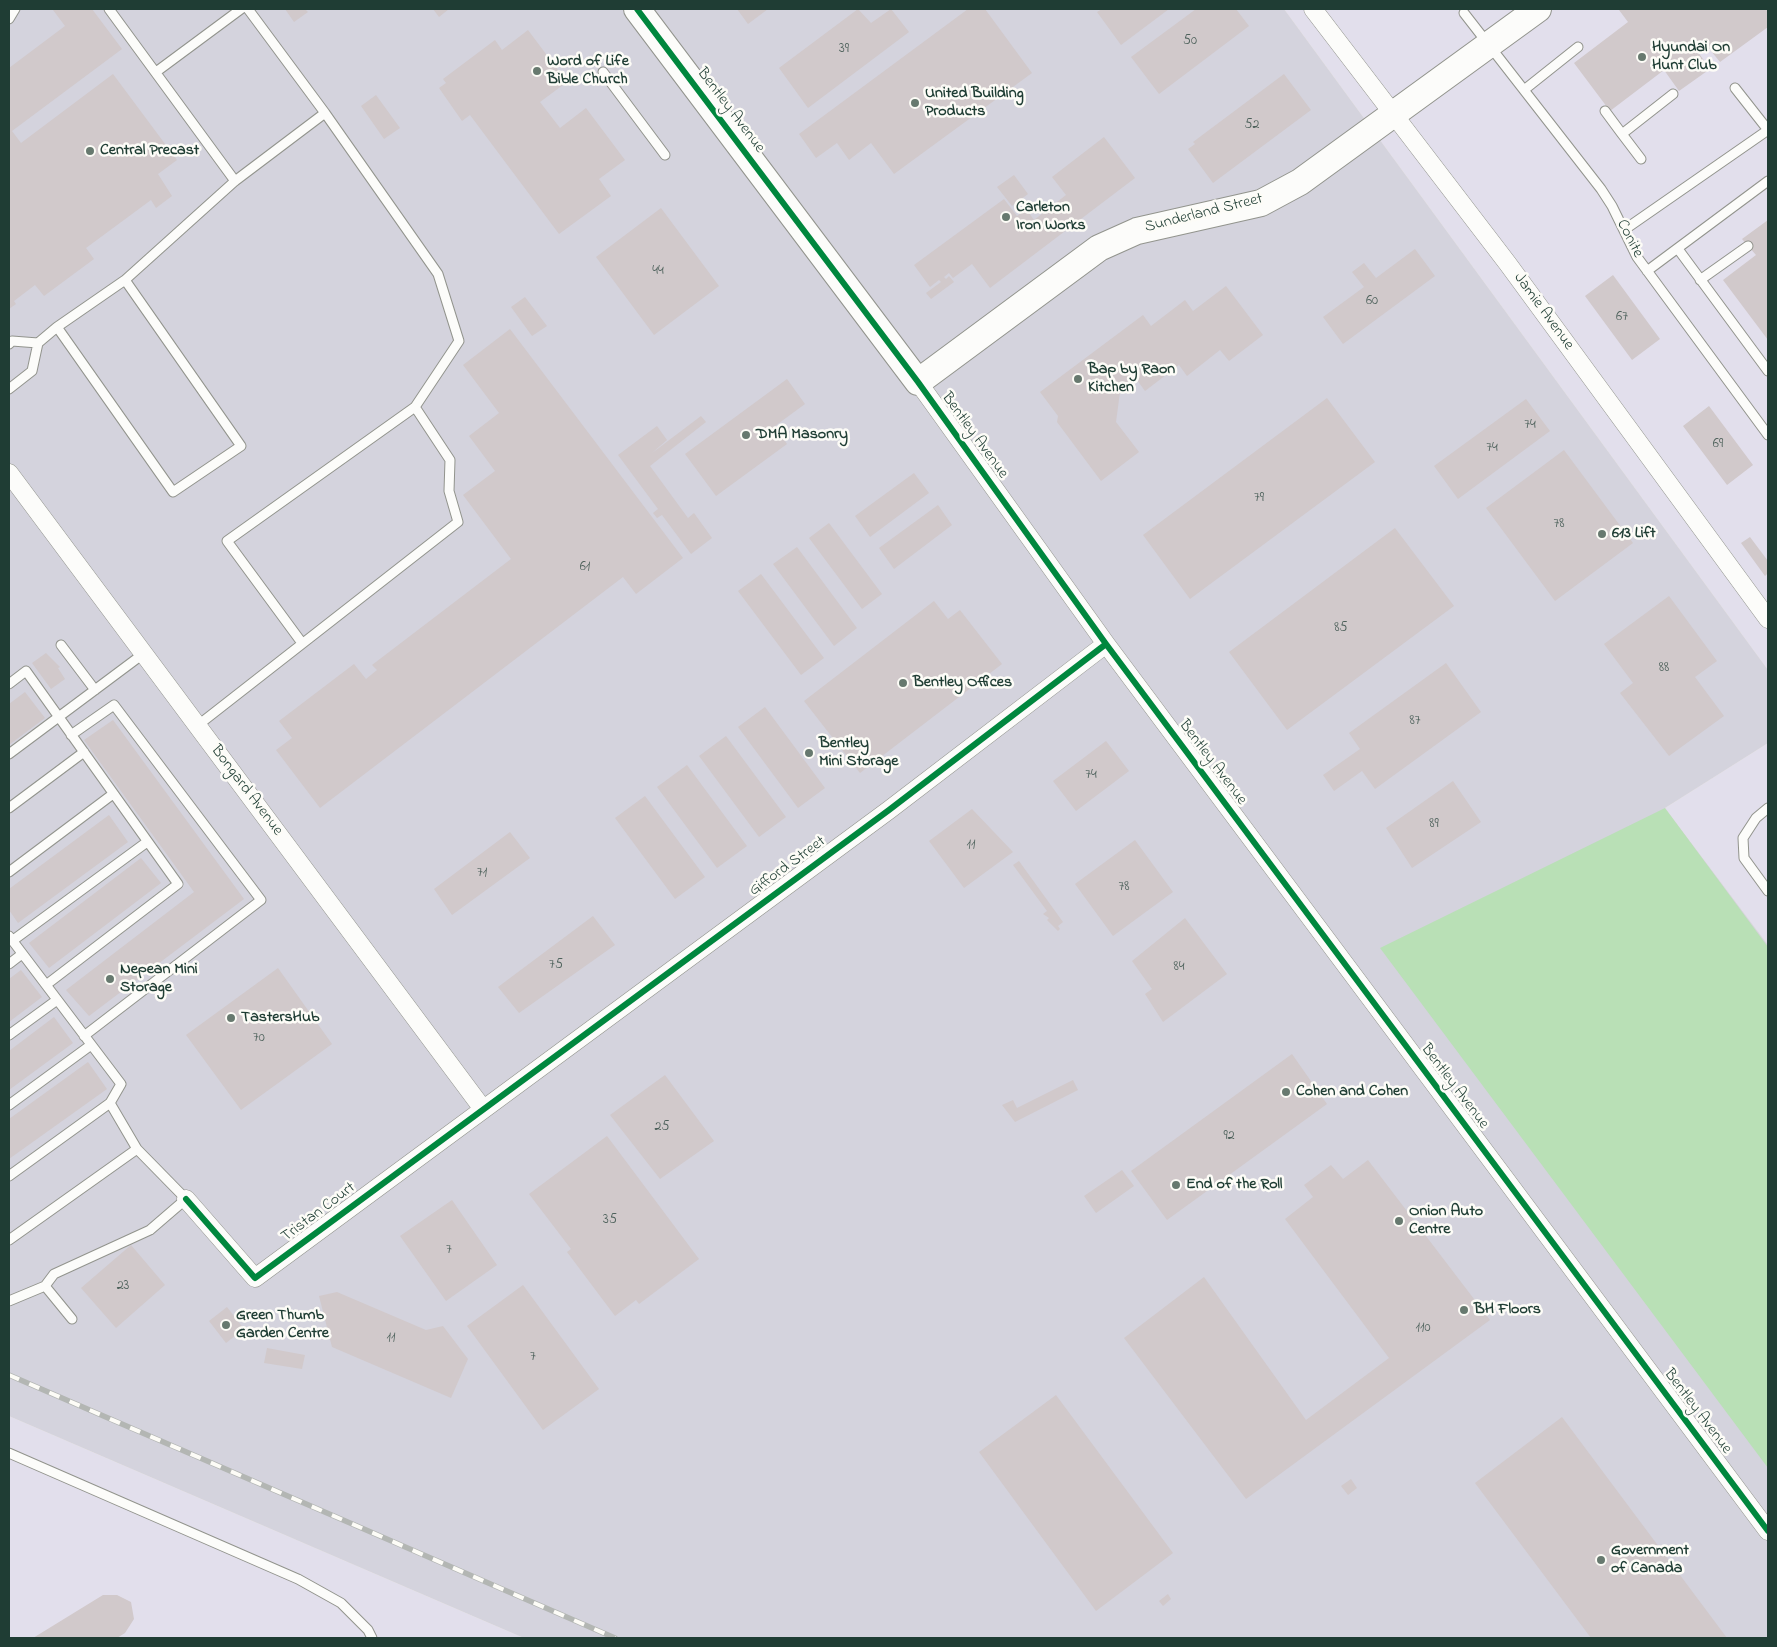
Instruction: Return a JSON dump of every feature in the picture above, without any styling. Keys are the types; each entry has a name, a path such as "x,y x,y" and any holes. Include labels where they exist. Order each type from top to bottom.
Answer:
{"street":[{"name":"Bentley Avenue","path":"637,9 918,382 1106,644 1768,1531"},
{"name":"Jamie Avenue","path":"1313,9 1508,264 1768,619"},
{"name":"Sunderland Street","path":"918,382 1100,248 1137,231 1260,202 1300,182 1538,9"},
{"name":"Bongard Avenue","path":"9,474 483,1109"},
{"name":"Gifford Street","path":"483,1109 889,810 1106,644"},
{"name":"Tristan Court","path":"186,1199 255,1278 483,1109"}],"lane":[{"path":"9,19 15,9"},
{"path":"109,9 235,181"},
{"path":"156,72 241,9"},
{"path":"248,9 326,113 438,274 459,341 415,407 227,541 302,643"},
{"name":"Conite","path":"1464,13 1601,189 1612,206 1637,257 1768,435"},
{"path":"1524,90 1578,47"},
{"path":"603,72 665,155"},
{"path":"1624,230 1768,130 1735,88"},
{"path":"1622,134 1673,94"},
{"path":"1604,111 1641,159"},
{"path":"9,389 32,371 38,343 57,327 125,280 235,181 326,113"},
{"path":"1647,271 1768,181"},
{"path":"1700,280 1748,246"},
{"path":"1678,249 1768,371"},
{"path":"57,327 173,492 241,446 125,280"},
{"path":"9,344 12,342 38,343"},
{"path":"197,726 458,522 449,492 450,460 415,407"},
{"path":"61,644 95,690"},
{"path":"9,754 143,654"},
{"path":"9,684 26,671 178,884 46,985"},
{"path":"72,735 114,705 261,900 84,1036"},
{"path":"9,808 84,752"},
{"path":"9,872 113,794"},
{"path":"1768,808 1756,818 1743,838 1744,858 1768,891"},
{"path":"9,1176 110,1103 121,1084 11,938 147,842"},
{"path":"9,964 22,954"},
{"path":"9,1035 57,1000"},
{"path":"9,1105 91,1045"},
{"path":"9,1301 45,1286 54,1274 150,1230 186,1199 137,1149 110,1103"},
{"path":"9,1240 137,1149"},
{"path":"45,1286 72,1319"},
{"path":"9,1453 298,1578 341,1603 368,1630 372,1638"}],"shaded area":[{"path":"9,9 1284,9 1768,670 1768,743 1665,808 1768,945 1768,1638 524,1638 9,1416"},
{"path":"1284,9 1768,9 1768,670"},
{"path":"1768,743 1768,945 1665,808"},
{"path":"9,1416 524,1638 9,1638"}],"green space":[{"path":"1665,808 1768,947 1768,1468 1380,948"}],"building":[{"name":"Central Precast","path":"54,9 92,9 122,49 12,131 21,143 113,74 177,160 158,174 172,196 156,208 151,200 86,248 94,259 44,296 35,285 14,301 16,304 9,309 9,68 65,26"},
{"path":"285,9 305,9 308,12 294,22"},
{"path":"433,9 449,9 439,17"},
{"path":"737,9 768,9 748,24"},
{"path":"858,9 871,23 891,9 909,32 808,108 779,68"},
{"name":"United Building Products","path":"968,9 985,9 1032,73 894,174 871,143 849,160 837,143 816,158 799,134"},
{"path":"1102,9 1169,9 1121,45 1097,12"},
{"path":"1196,9 1236,9 1249,26 1159,94 1131,57"},
{"name":"Hyundai On Hunt Club","path":"1768,9 1768,27 1720,62 1707,46 1698,52 1710,69 1679,91 1664,70 1610,111 1574,63 1628,22 1619,10"},
{"path":"528,30 567,82 540,102 560,128 586,108 625,160 599,179 611,196 559,234 470,115 462,121 439,88 446,83 443,79 495,40 502,50"},
{"path":"1284,74 1311,110 1213,183 1188,149 1195,144 1193,142"},
{"path":"376,95 400,128 384,139 361,106"},
{"name":"Carleton Iron Works","path":"1104,137 1135,178 990,288 972,264 953,278 949,273 944,277 946,279 949,276 954,282 931,299 926,293 941,282 939,280 930,287 914,265 1004,199 1017,216 1026,209 1034,220 1066,195 1052,177"},
{"path":"1014,175 1028,194 1012,206 997,187"},
{"path":"661,208 719,286 654,335 596,257"},
{"path":"1768,220 1768,340 1723,280 1756,255 1742,239"},
{"path":"1415,249 1435,276 1343,344 1323,317 1364,287 1352,272 1364,263 1376,278"},
{"path":"1613,275 1660,339 1632,360 1585,296"},
{"path":"1226,286 1263,335 1229,361 1220,350 1187,376 1179,365 1145,391 1137,380 1120,392 1116,422 1139,452 1101,481 1057,422 1058,416 1040,392 1143,315 1151,326 1185,300 1193,311"},
{"path":"525,297 547,326 532,336 511,307"},
{"path":"510,329 683,558 636,594 623,577 320,808 276,750 292,738 279,721 354,664 366,679 377,670 372,665 511,559 463,495 495,471 469,436 499,413 463,365"},
{"name":"DMA Masonry","path":"787,379 805,404 775,426 787,444 716,496 685,454"},
{"path":"1327,398 1375,462 1190,599 1143,535"},
{"path":"1526,399 1550,431 1458,499 1434,466"},
{"path":"1709,406 1753,465 1727,485 1683,426"},
{"path":"701,416 706,422 650,466 688,518 694,513 712,538 691,554 662,515 657,518 653,513 658,509 618,455 657,426 667,440 652,453"},
{"path":"1564,450 1633,543 1555,601 1486,508"},
{"path":"914,473 929,493 870,537 855,516"},
{"path":"938,505 952,525 894,569 879,548"},
{"path":"829,523 882,594 862,609 809,538"},
{"path":"1395,528 1454,606 1287,730 1229,652"},
{"path":"1750,537 1768,561 1768,573 1765,576 1741,543"},
{"path":"797,547 857,628 834,646 773,564"},
{"path":"761,574 824,658 801,675 738,591"},
{"path":"1669,596 1717,661 1695,677 1724,716 1669,756 1620,693 1633,683 1604,644"},
{"name":"Bentley Offices","path":"934,601 948,619 960,610 1002,664 860,773 804,701"},
{"path":"46,653 60,667 58,668 65,679 51,689 32,663"},
{"path":"1446,663 1481,712 1375,789 1362,771 1334,791 1323,775 1360,749 1349,733"},
{"path":"25,692 45,718 9,745 9,704"},
{"path":"765,707 825,788 798,808 738,727"},
{"path":"113,720 244,899 89,1016 66,990 194,892 84,740"},
{"path":"726,736 786,817 759,837 699,756"},
{"path":"1106,741 1129,771 1076,811 1053,781"},
{"path":"687,765 747,846 717,868 657,787"},
{"path":"1453,781 1481,822 1412,868 1386,828"},
{"path":"645,796 705,877 675,899 615,818"},
{"path":"972,809 1013,852 964,888 929,841"},
{"path":"109,815 128,842 18,923 9,910 9,889"},
{"path":"510,832 530,858 452,915 434,889"},
{"path":"1135,840 1173,892 1113,936 1075,884"},
{"path":"141,858 161,883 49,968 29,943"},
{"path":"1019,861 1063,922 1058,926 1060,929 1058,931 1047,920 1049,918 1043,914 1047,911 1013,865"},
{"path":"593,916 615,945 519,1013 498,987"},
{"path":"1185,918 1227,974 1163,1022 1145,994 1152,989 1132,961"},
{"path":"278,968 332,1044 241,1110 186,1035"},
{"path":"21,970 42,997 9,1022 9,979"},
{"path":"54,1017 73,1043 9,1090 9,1051"},
{"path":"1292,1054 1327,1104 1167,1220 1131,1171"},
{"path":"88,1062 107,1089 9,1159 9,1119"},
{"path":"665,1075 714,1141 660,1179 610,1115"},
{"path":"1073,1080 1078,1090 1015,1122 1002,1105 1013,1100 1017,1108"},
{"path":"607,1136 699,1259 639,1304 636,1300 615,1316 567,1252 571,1249 529,1194"},
{"path":"1368,1160 1490,1320 1246,1499 1124,1338 1204,1277 1306,1420 1389,1358 1285,1219 1313,1197 1304,1185 1331,1165 1343,1179"},
{"path":"1122,1170 1134,1186 1096,1213 1084,1196"},
{"path":"452,1200 497,1265 446,1301 400,1236"},
{"path":"131,1245 165,1285 116,1328 81,1288"},
{"path":"523,1285 599,1389 543,1430 467,1326"},
{"path":"337,1292 426,1330 443,1326 468,1359 451,1398 332,1347 319,1296"},
{"name":"Green Thumb Garden Centre","path":"227,1307 244,1329 226,1343 209,1321"},
{"path":"267,1348 305,1355 302,1369 264,1363"},
{"path":"1056,1395 1173,1553 1096,1611 979,1452"},
{"name":"Government of Canada","path":"1562,1417 1727,1638 1591,1638 1475,1483"},
{"path":"1351,1479 1357,1488 1348,1495 1341,1486"},
{"path":"1168,1594 1171,1599 1163,1606 1159,1601"},
{"path":"103,1595 117,1595 131,1602 134,1619 125,1633 117,1638 33,1638"}],"railway":[{"path":"9,1375 615,1638"}],"cycle path":[{"path":"637,9 918,382 1106,644 1768,1531"},
{"path":"186,1199 255,1278 889,810 1106,644"}],"place":[{"name":"Hyundai On Hunt Club","path":"1642,57"},
{"name":"Word of Life Bible Church","path":"537,71"},
{"name":"United Building Products","path":"915,103"},
{"name":"Central Precast","path":"90,151"},
{"name":"Carleton Iron Works","path":"1006,217"},
{"name":"Bap by Raon Kitchen","path":"1078,379"},
{"name":"DMA Masonry","path":"746,435"},
{"name":"613 Lift","path":"1602,534"},
{"name":"Bentley Offices","path":"903,683"},
{"name":"Bentley Mini Storage","path":"809,753"},
{"name":"Nepean Mini Storage","path":"110,979"},
{"name":"TastersHub","path":"231,1018"},
{"name":"Cohen and Cohen","path":"1286,1092"},
{"name":"End of the Roll","path":"1176,1185"},
{"name":"Onion Auto Centre","path":"1399,1221"},
{"name":"BH Floors","path":"1464,1310"},
{"name":"Green Thumb Garden Centre","path":"226,1325"},
{"name":"Government of Canada","path":"1601,1560"}]}
